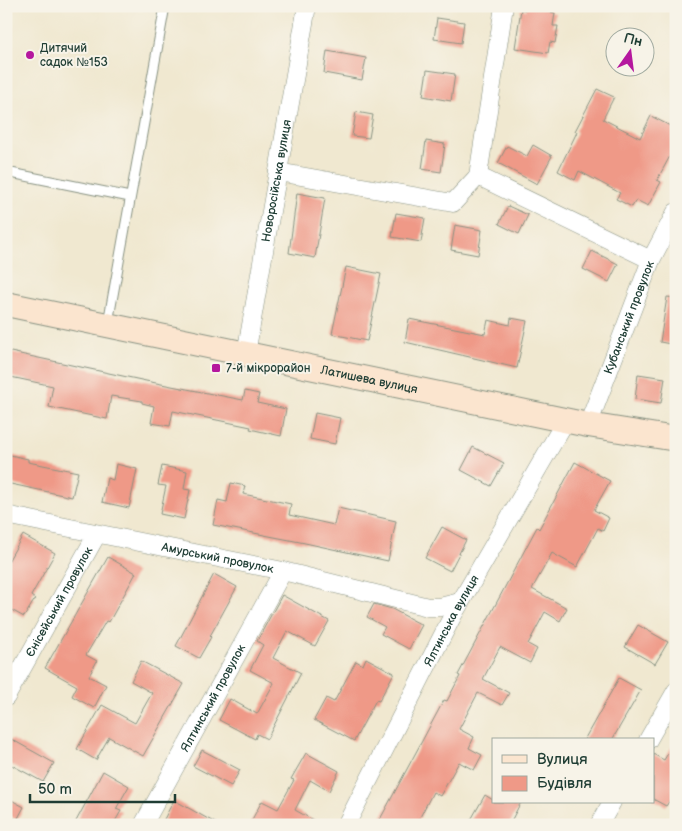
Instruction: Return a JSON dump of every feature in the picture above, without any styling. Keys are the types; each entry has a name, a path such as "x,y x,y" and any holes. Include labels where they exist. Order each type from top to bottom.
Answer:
{"street":[{"name":"Новоросійська вулиця","path":"246,354 307,6"},
{"path":"278,172 453,203 478,176 504,6"},
{"path":"478,176 651,260"},
{"name":"Кубанський провулок","path":"577,423 651,260 676,212"},
{"name":"Латишева вулиця","path":"6,304 577,423 676,438"},
{"name":"Ялтинська вулиця","path":"346,825 460,602 577,423"},
{"name":"Амурський провулок","path":"6,515 283,571 428,607 440,608 460,602"},
{"name":"Єнісейський провулок","path":"6,697 97,534"},
{"name":"Ялтинський провулок","path":"143,825 283,571"},
{"path":"428,607 437,614 444,632"},
{"path":"649,738 676,691"},
{"path":"599,825 611,804"}],"lane":[{"path":"107,326 165,6"},
{"path":"6,172 130,197"}],"building":[{"path":"527,6 551,6 550,12 555,13 553,26 558,26 555,43 550,42 548,53 515,48 521,9 526,10"},
{"path":"437,18 464,22 461,43 434,39"},
{"path":"327,51 366,58 362,80 324,73"},
{"path":"427,70 455,74 451,101 423,96"},
{"path":"597,89 614,97 603,119 640,138 651,116 676,129 676,145 657,180 661,182 648,206 636,200 632,207 616,199 620,193 579,171 575,180 558,171 577,132 575,131"},
{"path":"356,112 373,115 369,138 352,136"},
{"path":"426,141 445,144 441,172 422,169"},
{"path":"533,145 552,156 537,184 498,163 507,146 527,156"},
{"path":"297,193 325,198 315,258 289,253"},
{"path":"508,206 528,215 519,234 499,224"},
{"path":"396,213 425,218 421,242 392,237"},
{"path":"455,225 482,230 478,255 451,250"},
{"path":"592,251 618,264 609,282 583,269"},
{"path":"346,267 381,274 367,341 332,334"},
{"path":"667,297 676,298 676,345 660,342"},
{"path":"511,318 527,321 517,368 405,342 409,319 485,334 488,320 510,325"},
{"path":"6,351 243,400 245,391 259,394 257,403 286,409 281,436 250,429 251,427 173,411 170,426 151,423 154,406 142,403 142,401 111,396 107,419 49,407 53,386 6,376"},
{"path":"638,374 665,378 661,403 635,399"},
{"path":"315,413 340,418 335,444 310,439"},
{"path":"473,447 504,463 491,486 461,470"},
{"path":"6,454 28,459 28,462 78,472 72,497 6,483"},
{"path":"575,462 610,481 594,510 609,518 603,531 598,528 577,567 552,553 532,589 567,608 560,621 545,612 528,644 537,649 530,663 500,647 483,679 509,693 502,705 478,693 459,729 474,737 469,748 482,755 474,770 459,762 440,796 433,792 416,825 377,825 444,700 447,701 460,676 458,675 537,527 539,529"},
{"path":"116,464 137,469 129,508 102,502 107,478 113,480"},
{"path":"162,466 187,471 184,489 190,490 184,519 160,514 166,486 158,485"},
{"path":"231,483 245,486 243,494 291,504 289,515 334,525 338,508 396,521 388,561 213,525 218,500 227,502"},
{"path":"442,527 466,540 450,571 425,558"},
{"path":"23,535 55,553 31,596 35,599 24,617 6,607 6,565"},
{"path":"108,557 136,573 109,622 106,621 86,655 97,661 89,676 106,685 94,708 72,696 77,686 45,668"},
{"path":"214,574 237,587 199,658 176,646"},
{"path":"282,595 329,621 315,646 287,631 273,658 301,673 267,739 257,734 255,739 219,720 230,699 257,714 274,683 250,670 263,645 257,641"},
{"path":"374,604 392,609 422,625 409,649 381,634 385,627 367,617"},
{"path":"638,625 668,642 655,664 625,647"},
{"path":"366,658 394,673 379,701 376,700 354,741 314,720 326,698 334,702 356,661 363,665"},
{"path":"141,661 184,684 143,756 109,737 96,760 77,749 102,705 135,723 152,693 131,681"},
{"path":"619,678 641,690 613,738 585,738"},
{"path":"11,739 54,763 43,782 6,762 6,747"},
{"path":"676,740 676,802 671,799 666,806 654,800 654,755 664,760"},
{"path":"202,750 240,770 231,786 193,766"},
{"path":"306,753 339,771 329,791 310,780 295,810 322,825 249,825 262,801 278,809 294,780 291,779"},
{"path":"103,771 129,786 116,809 121,811 113,825 74,825"},
{"path":"485,795 492,799 492,804 520,804 509,825 468,825"},
{"path":"6,797 24,807 17,820 6,814"},
{"path":"174,800 219,825 161,825"}],"place":[{"name":"Дитячий садок №153","path":"30,55"},
{"name":"7-й мікрорайон","path":"216,368"}]}
